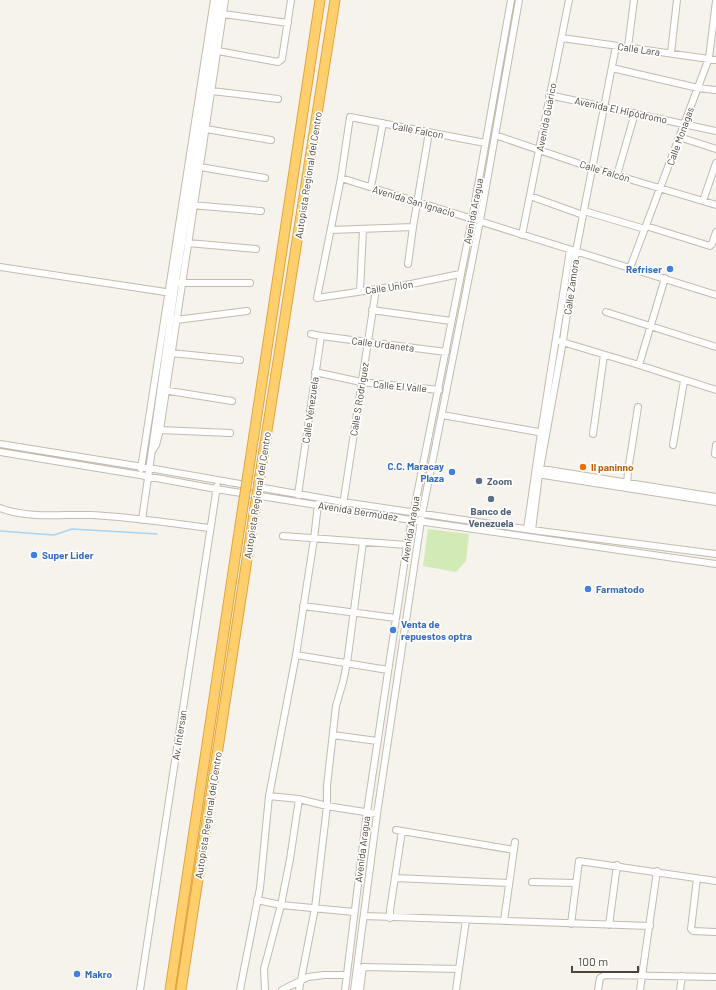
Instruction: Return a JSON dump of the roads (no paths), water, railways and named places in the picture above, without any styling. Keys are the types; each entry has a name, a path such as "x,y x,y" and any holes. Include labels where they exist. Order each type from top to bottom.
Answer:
{"highway":[{"name":"Autopista Regional del Centro","path":"170,990 320,0"},
{"name":"Autopista Regional del Centro","path":"181,990 335,0"}],"street":[{"path":"176,283 214,0"},
{"path":"176,283 188,243 191,205 220,0"},
{"path":"142,520 148,476 145,467 176,283 200,167 225,0"},
{"path":"218,51 281,62 291,0"},
{"name":"Avenida Aragua","path":"345,990 367,812 411,520 439,390 460,274 472,219 511,0"},
{"name":"Avenida Aragua","path":"354,990 377,814 422,514 480,221 519,0"},
{"name":"Avenida Guárico","path":"522,235 569,0"},
{"path":"628,47 634,0"},
{"path":"671,54 677,0"},
{"name":"Calle Monagas","path":"630,268 709,58 716,1"},
{"path":"223,14 288,23"},
{"name":"Calle Lara","path":"562,38 716,60"},
{"name":"Calle Zamora","path":"544,433 556,340 616,46"},
{"path":"612,68 698,88 716,90"},
{"path":"212,91 278,99"},
{"name":"Avenida El Hipódromo","path":"549,95 716,131"},
{"path":"617,175 635,113"},
{"name":"Calle Falcon","path":"341,178 350,117 485,143"},
{"path":"370,187 383,123"},
{"path":"206,129 271,140"},
{"path":"408,264 429,132"},
{"name":"Calle Falcón","path":"495,135 592,168 716,205"},
{"path":"679,137 716,149"},
{"path":"703,201 716,163"},
{"path":"200,167 265,178"},
{"path":"341,178 331,230 413,227"},
{"name":"Avenida San Ignacio","path":"341,178 716,295"},
{"path":"530,196 583,213 710,246 716,232"},
{"path":"191,205 261,211"},
{"path":"360,291 363,229"},
{"name":"Calle Union","path":"331,230 317,298 411,284 460,274"},
{"path":"188,243 256,248"},
{"name":"Calle Zamora","path":"529,530 537,471 563,342 573,251"},
{"path":"0,266 174,294"},
{"path":"639,365 665,278"},
{"path":"176,283 250,283"},
{"name":"Calle S Rodriguez","path":"343,505 376,289"},
{"path":"140,475 151,452 171,353 176,320 174,294"},
{"path":"151,452 156,445 160,430 174,294"},
{"path":"372,310 452,321"},
{"path":"176,320 247,311"},
{"path":"606,312 716,347"},
{"path":"311,334 321,336"},
{"name":"Calle Urdaneta","path":"321,336 446,352"},
{"name":"Calle Venezuela","path":"298,494 321,336"},
{"path":"556,340 716,390"},
{"path":"171,353 240,360"},
{"path":"593,434 604,355"},
{"name":"Calle El Valle","path":"315,372 361,382 439,390"},
{"path":"673,445 684,380"},
{"path":"163,390 232,401"},
{"path":"628,485 628,472 638,407"},
{"path":"442,415 544,433"},
{"path":"160,430 230,433"},
{"name":"Avenida Bermúdez","path":"0,444 145,467 298,494 411,520 716,564"},
{"path":"715,454 716,445"},
{"name":"Avenida Bermúdez","path":"0,452 148,476 216,489 318,504 413,512 529,530 716,554"},
{"path":"537,471 716,497"},
{"name":"Av. Intersan","path":"140,990 218,480"},
{"path":"628,485 716,502"},
{"path":"240,990 260,888 270,796 296,654 314,540 318,504"},
{"path":"0,508 19,513 39,515 93,515 210,528"},
{"path":"283,536 314,540 407,545"},
{"path":"298,990 315,908 327,806 327,786 336,706 347,663 363,542"},
{"path":"621,550 622,542"},
{"path":"303,606 396,618"},
{"path":"296,654 388,670"},
{"path":"333,735 377,741"},
{"path":"270,796 299,799 327,806 377,814"},
{"path":"265,990 264,969 281,905 299,799"},
{"path":"390,918 399,831 514,850"},
{"path":"504,921 515,842"},
{"path":"571,924 579,861 716,880"},
{"path":"609,925 617,866"},
{"path":"640,990 657,871"},
{"path":"395,878 509,883"},
{"path":"697,878 691,929 693,931 716,932"},
{"path":"532,882 576,883"},
{"path":"257,900 281,905 354,912"},
{"path":"364,916 650,926"},
{"path":"456,990 466,920"},
{"path":"360,990 363,967 459,969"},
{"path":"282,990 308,977 317,975 346,975"},
{"path":"598,990 600,978 605,975 716,977"},
{"path":"680,990 682,976"}],"waterway":[{"path":"0,531 54,535 72,529 157,534"}],"place":[{"name":"Refriser","path":"670,269"},
{"name":"Il paninno","path":"583,467"},
{"name":"C.C. Maracay Plaza","path":"452,472"},
{"name":"Zoom","path":"479,481"},
{"name":"Banco de Venezuela","path":"491,499"},
{"name":"Super Lider","path":"34,555"},
{"name":"Farmatodo","path":"588,589"},
{"name":"Venta de repuestos optra","path":"393,630"},
{"name":"Makro","path":"77,974"}]}
